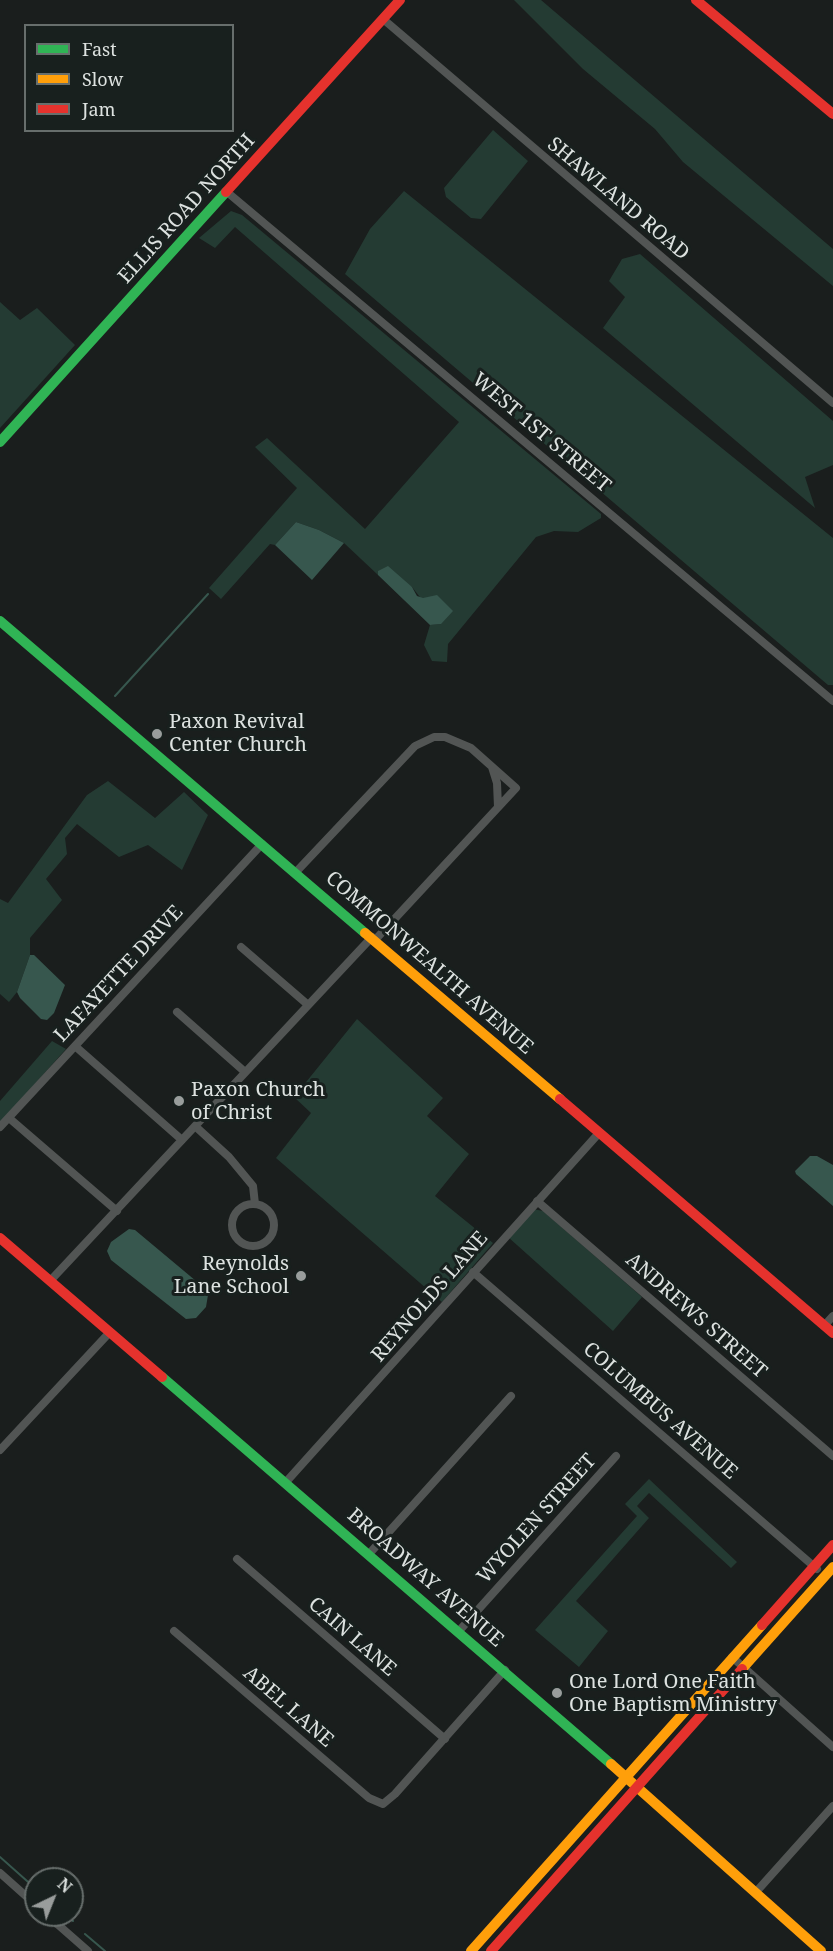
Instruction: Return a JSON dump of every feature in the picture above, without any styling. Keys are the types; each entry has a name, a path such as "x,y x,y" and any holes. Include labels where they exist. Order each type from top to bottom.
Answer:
{"main road":[{"name":"ELLIS ROAD NORTH","path":"0,442 400,0"},
{"path":"696,0 833,114"},
{"name":"COMMONWEALTH AVENUE","path":"0,621 829,1330"},
{"name":"BROADWAY AVENUE","path":"0,1238 626,1775 821,1951"},
{"path":"471,1951 833,1545"},
{"path":"491,1951 829,1572"}],"street":[{"name":"SHAWLAND ROAD","path":"383,19 833,403"},
{"name":"WEST 1ST STREET","path":"227,192 833,701"},
{"path":"50,1281 307,1004 516,788 471,748 456,740 434,737 415,746 404,755 296,872"},
{"path":"492,766 497,783 498,807"},
{"name":"LAFAYETTE DRIVE","path":"0,1127 262,844"},
{"path":"241,947 307,1004"},
{"path":"177,1012 245,1072"},
{"path":"75,1046 182,1140"},
{"path":"9,1118 117,1210"},
{"path":"195,1126 229,1157 253,1186 255,1204"},
{"name":"REYNOLDS LANE","path":"286,1482 598,1132"},
{"name":"ANDREWS STREET","path":"537,1201 833,1456"},
{"path":"255,1204 267,1209 271,1214 274,1228 267,1241 254,1246 247,1245 236,1238 232,1225 236,1212 255,1204"},
{"name":"COLUMBUS AVENUE","path":"473,1272 814,1566 829,1572"},
{"path":"829,1330 833,1316"},
{"path":"0,1450 110,1332"},
{"path":"369,1554 511,1396"},
{"name":"WYOLEN STREET","path":"459,1631 616,1456"},
{"name":"CAIN LANE","path":"237,1559 445,1739"},
{"name":"ABEL LANE","path":"174,1631 369,1798 383,1804 445,1739"},
{"path":"732,1657 833,1747"},
{"path":"445,1739 505,1670"},
{"path":"756,1892 833,1806"},
{"path":"0,1873 24,1894"},
{"path":"520,1895 531,1906"},
{"path":"61,1927 88,1951"}],"shaded area":[{"path":"514,0 541,0 833,249 833,286 683,162 655,129 583,69"},
{"path":"493,130 528,161 481,219 471,218 446,197 444,188"},
{"path":"404,191 833,538 833,685 828,685 345,274 370,229"},
{"path":"231,211 242,215 601,514 601,518 578,532 554,531 536,537 448,644 447,662 432,661 424,645 430,625 441,624 412,587 378,571 378,575 344,543 319,530 296,522 275,545 270,544 221,599 209,588 297,488 255,447 267,438 365,529 459,422 235,227 215,248 199,238"},
{"path":"640,254 833,421 833,465 805,477 815,508 603,328 625,297 609,281 622,259"},
{"path":"0,302 20,320 37,308 75,345 0,428"},
{"path":"296,522 319,530 344,543 312,580 275,545"},
{"path":"388,566 412,587 417,596 423,598 437,595 453,611 441,624 430,625 378,575 378,571"},
{"path":"108,781 155,818 184,792 208,815 182,870 148,845 119,857 77,824 65,838 67,854 46,879 62,900 30,938 30,955 17,992 9,1002 0,994 0,899 8,903 87,795"},
{"path":"30,955 34,955 65,985 54,1013 47,1020 41,1019 17,992"},
{"path":"357,1019 443,1098 427,1116 469,1154 435,1196 493,1243 442,1302 276,1158 311,1113 294,1097"},
{"path":"52,1041 66,1049 0,1123 0,1101"},
{"path":"810,1156 817,1156 833,1165 833,1206 796,1174 795,1171"},
{"path":"533,1209 543,1211 642,1297 613,1331 508,1237"},
{"path":"129,1229 135,1230 196,1281 208,1295 206,1307 196,1318 186,1319 111,1260 107,1251 111,1242"},
{"path":"649,1479 737,1562 731,1568 649,1493 637,1506 649,1518 576,1601 608,1631 579,1667 535,1630 637,1516 625,1504"}],"waterway":[{"path":"115,696 208,594"},
{"path":"0,1857 24,1878"},
{"path":"85,1934 105,1951"}],"traffic: fast":[{"path":"0,442 226,192"},
{"path":"0,621 365,933"},
{"path":"162,1377 611,1764"}],"traffic: slow":[{"path":"365,933 560,1099"},
{"path":"742,1669 833,1567"},
{"path":"471,1951 762,1625"},
{"path":"611,1764 821,1951"}],"traffic: jam":[{"path":"226,192 400,0"},
{"path":"696,0 833,114"},
{"path":"560,1099 833,1333"},
{"path":"0,1238 162,1377"},
{"path":"762,1625 833,1545"},
{"path":"491,1951 742,1669"}],"place":[{"name":"Paxon Revival Center Church","path":"157,734"},
{"name":"Paxon Church of Christ","path":"179,1101"},
{"name":"Reynolds Lane School","path":"301,1276"},
{"name":"One Lord One Faith One Baptism Ministry","path":"557,1693"}]}
